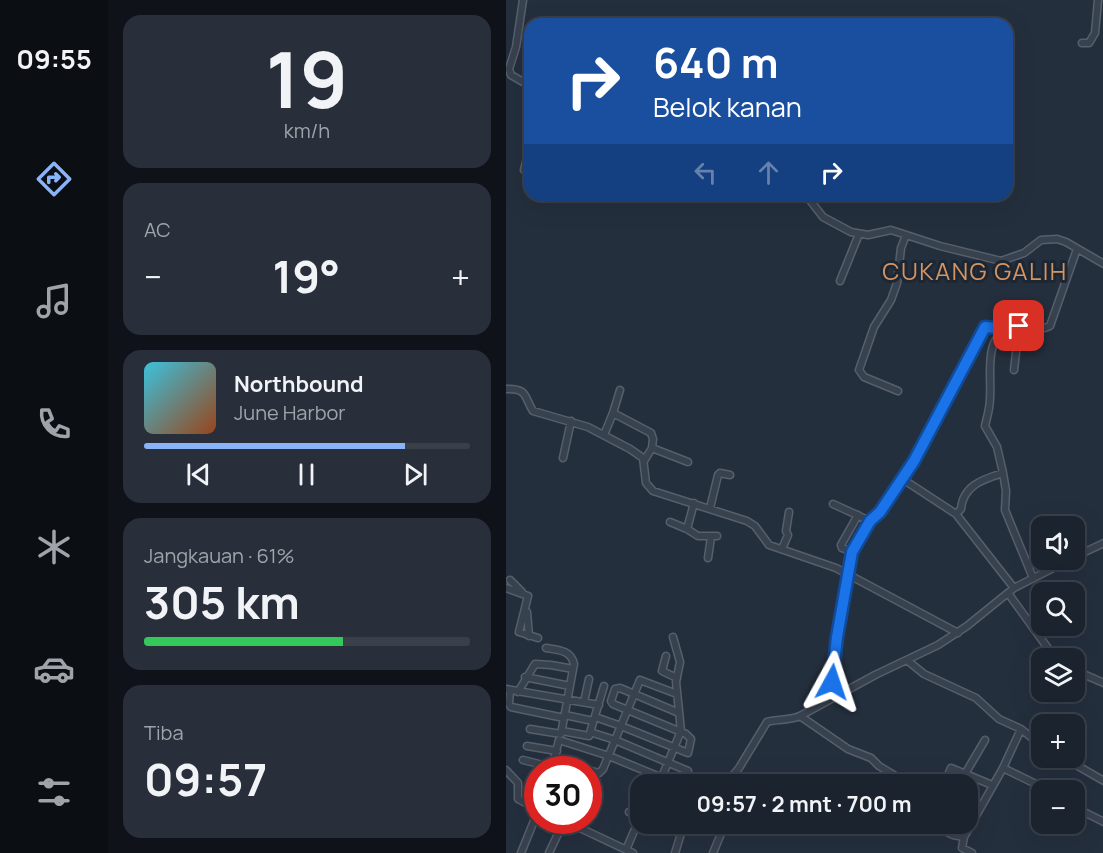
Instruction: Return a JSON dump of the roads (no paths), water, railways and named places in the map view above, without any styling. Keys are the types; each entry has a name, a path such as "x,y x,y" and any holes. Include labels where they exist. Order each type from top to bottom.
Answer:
{"street":[{"path":"523,0 516,47 509,69 511,75 524,83"},
{"path":"1082,43 1090,43 1093,38 1098,0"},
{"path":"811,201 829,221 859,234 869,235 888,230 1001,261 1024,253 1037,242 1048,238 1066,242 1103,264"},
{"path":"840,280 859,234"},
{"path":"898,391 864,377 859,370 874,327 894,292 901,248 906,235"},
{"path":"1033,578 1005,510 1006,491 997,447 985,426 990,398 989,369 993,346 998,337 1009,329 1019,326 1045,329 1050,326 1077,249"},
{"path":"1014,370 1019,326"},
{"path":"842,694 832,682 831,677 852,552 870,521 882,509 914,461 984,330 988,327 1009,329"},
{"path":"506,389 523,392 533,411 571,421 604,435 635,452 644,461"},
{"path":"604,435 620,390"},
{"path":"613,413 651,433 652,448 644,461 647,487 752,523 767,543 849,574 958,633"},
{"path":"563,458 571,421"},
{"path":"652,448 688,462"},
{"path":"956,514 975,484 1003,473"},
{"path":"710,508 718,475 730,474"},
{"path":"901,478 956,514 1048,648"},
{"path":"687,529 694,503"},
{"path":"833,504 870,521"},
{"path":"782,549 788,535 786,531 789,512"},
{"path":"852,552 842,548 841,545 858,515"},
{"path":"670,522 687,529 694,535 714,537 708,558"},
{"path":"1085,551 1103,543"},
{"path":"733,774 767,722 800,716 875,675 908,661 958,633 1011,591 1049,570"},
{"path":"525,594 506,588 510,578 528,596 526,607 529,636 538,638"},
{"path":"664,774 681,731 677,693 680,662 673,637"},
{"path":"546,648 568,653 573,659 562,731"},
{"path":"666,656 662,671 677,678"},
{"path":"908,661 924,674 976,698 999,718 1021,729 1031,737"},
{"path":"518,692 525,677 535,664 551,664 573,669"},
{"path":"1085,675 1103,683"},
{"path":"525,677 570,686"},
{"path":"584,702 589,679"},
{"path":"602,768 640,680 677,693"},
{"path":"530,729 589,736 604,686"},
{"path":"599,705 508,690 511,707 621,726 686,753 691,747 690,738 681,731 612,704 611,701 617,688 679,713"},
{"path":"800,716 848,749 871,758 892,774"},
{"path":"972,853 962,848 964,837 1003,768 1021,729"},
{"path":"593,733 689,771"},
{"path":"527,746 555,754 560,740 609,756 646,774"},
{"path":"948,774 951,768 965,774 985,740"},
{"path":"1003,768 1031,782"},
{"path":"1081,768 1103,781"},
{"path":"506,770 518,783 518,800 524,803"},
{"path":"978,779 992,785"},
{"path":"1085,813 1103,822"},
{"path":"521,853 529,834"},
{"path":"549,853 558,834"},
{"path":"592,834 633,853"},
{"path":"626,850 633,834"},
{"path":"675,853 681,834"},
{"path":"713,853 721,834"},
{"path":"951,834 964,837"}],"district":[{"name":"CUKANG GALIH","path":"975,270"}]}
